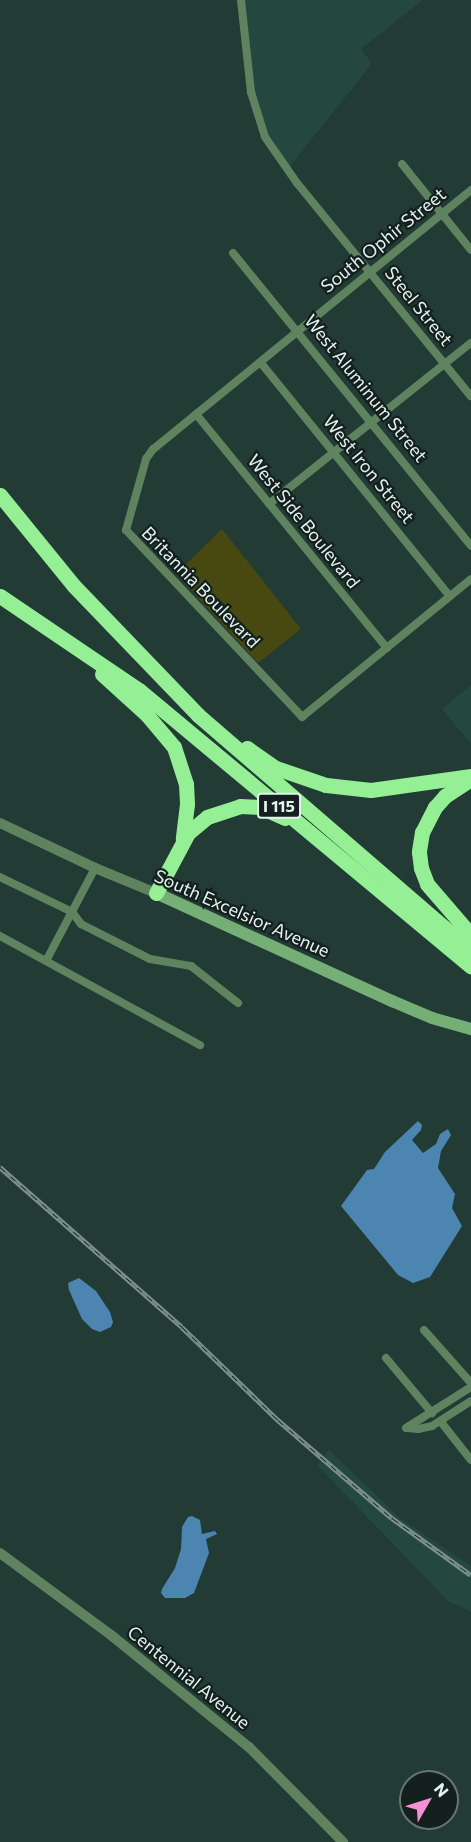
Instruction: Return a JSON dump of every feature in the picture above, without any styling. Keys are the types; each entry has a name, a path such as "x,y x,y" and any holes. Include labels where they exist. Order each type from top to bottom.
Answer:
{"highway":[{"name":"I 115","path":"0,495 74,586 225,740 471,951"},
{"name":"I 115","path":"0,596 50,628 175,718 471,967"},
{"path":"50,628 147,715 174,747 186,784 186,826 181,846"},
{"path":"164,678 258,756 276,768 314,783 371,790 471,778"},
{"path":"471,778 445,796 428,817 419,852 421,868 435,896 471,935"},
{"path":"156,893 188,833 207,817 240,806 260,807 278,814 381,891"}],"main road":[{"name":"South Excelsior Avenue","path":"156,893 432,1018 471,1029"}],"street":[{"name":"Steel Street","path":"241,0 252,92 259,121 277,157 471,396"},
{"path":"402,164 471,250"},
{"name":"South Ophir Street","path":"196,414 471,190"},
{"name":"West Aluminum Street","path":"234,253 471,546"},
{"path":"269,504 471,343"},
{"name":"West Iron Street","path":"261,363 450,596"},
{"name":"West Side Boulevard","path":"196,414 387,648"},
{"name":"Britannia Boulevard","path":"196,414 149,454 126,530 302,717 387,648"},
{"path":"387,648 471,579"},
{"name":"South Excelsior Avenue","path":"0,823 95,868 156,893"},
{"path":"46,961 95,868"},
{"path":"0,877 72,912 81,924 150,959 191,966 237,1003"},
{"path":"0,936 200,1045"},
{"path":"424,1330 471,1385 432,1413 406,1428 418,1430 441,1422 471,1401"},
{"path":"386,1358 432,1413"},
{"path":"441,1422 471,1460"},
{"name":"Centennial Avenue","path":"0,1553 111,1635 249,1747 343,1842"}],"shaded area":[{"path":"241,0 423,0 361,49 372,64 287,170 256,113"},
{"path":"222,529 301,629 258,663 176,574"},
{"path":"471,685 471,744 442,709"},
{"path":"329,1450 400,1518 471,1566 471,1612 448,1601 317,1465"}],"water":[{"path":"418,1121 422,1125 421,1130 412,1140 423,1153 436,1144 440,1134 448,1129 451,1135 441,1151 438,1168 455,1194 452,1208 462,1226 430,1277 413,1283 398,1275 341,1206 367,1170 374,1169 385,1152"},
{"path":"79,1278 96,1291 110,1312 113,1322 111,1327 100,1332 92,1329 82,1319 68,1283"},
{"path":"192,1516 200,1520 202,1534 215,1531 217,1534 206,1539 209,1553 194,1593 185,1598 165,1598 161,1593 175,1568 181,1549 182,1527 188,1517"}],"railway":[{"path":"0,1167 182,1327 278,1420 392,1518 471,1575"}]}
